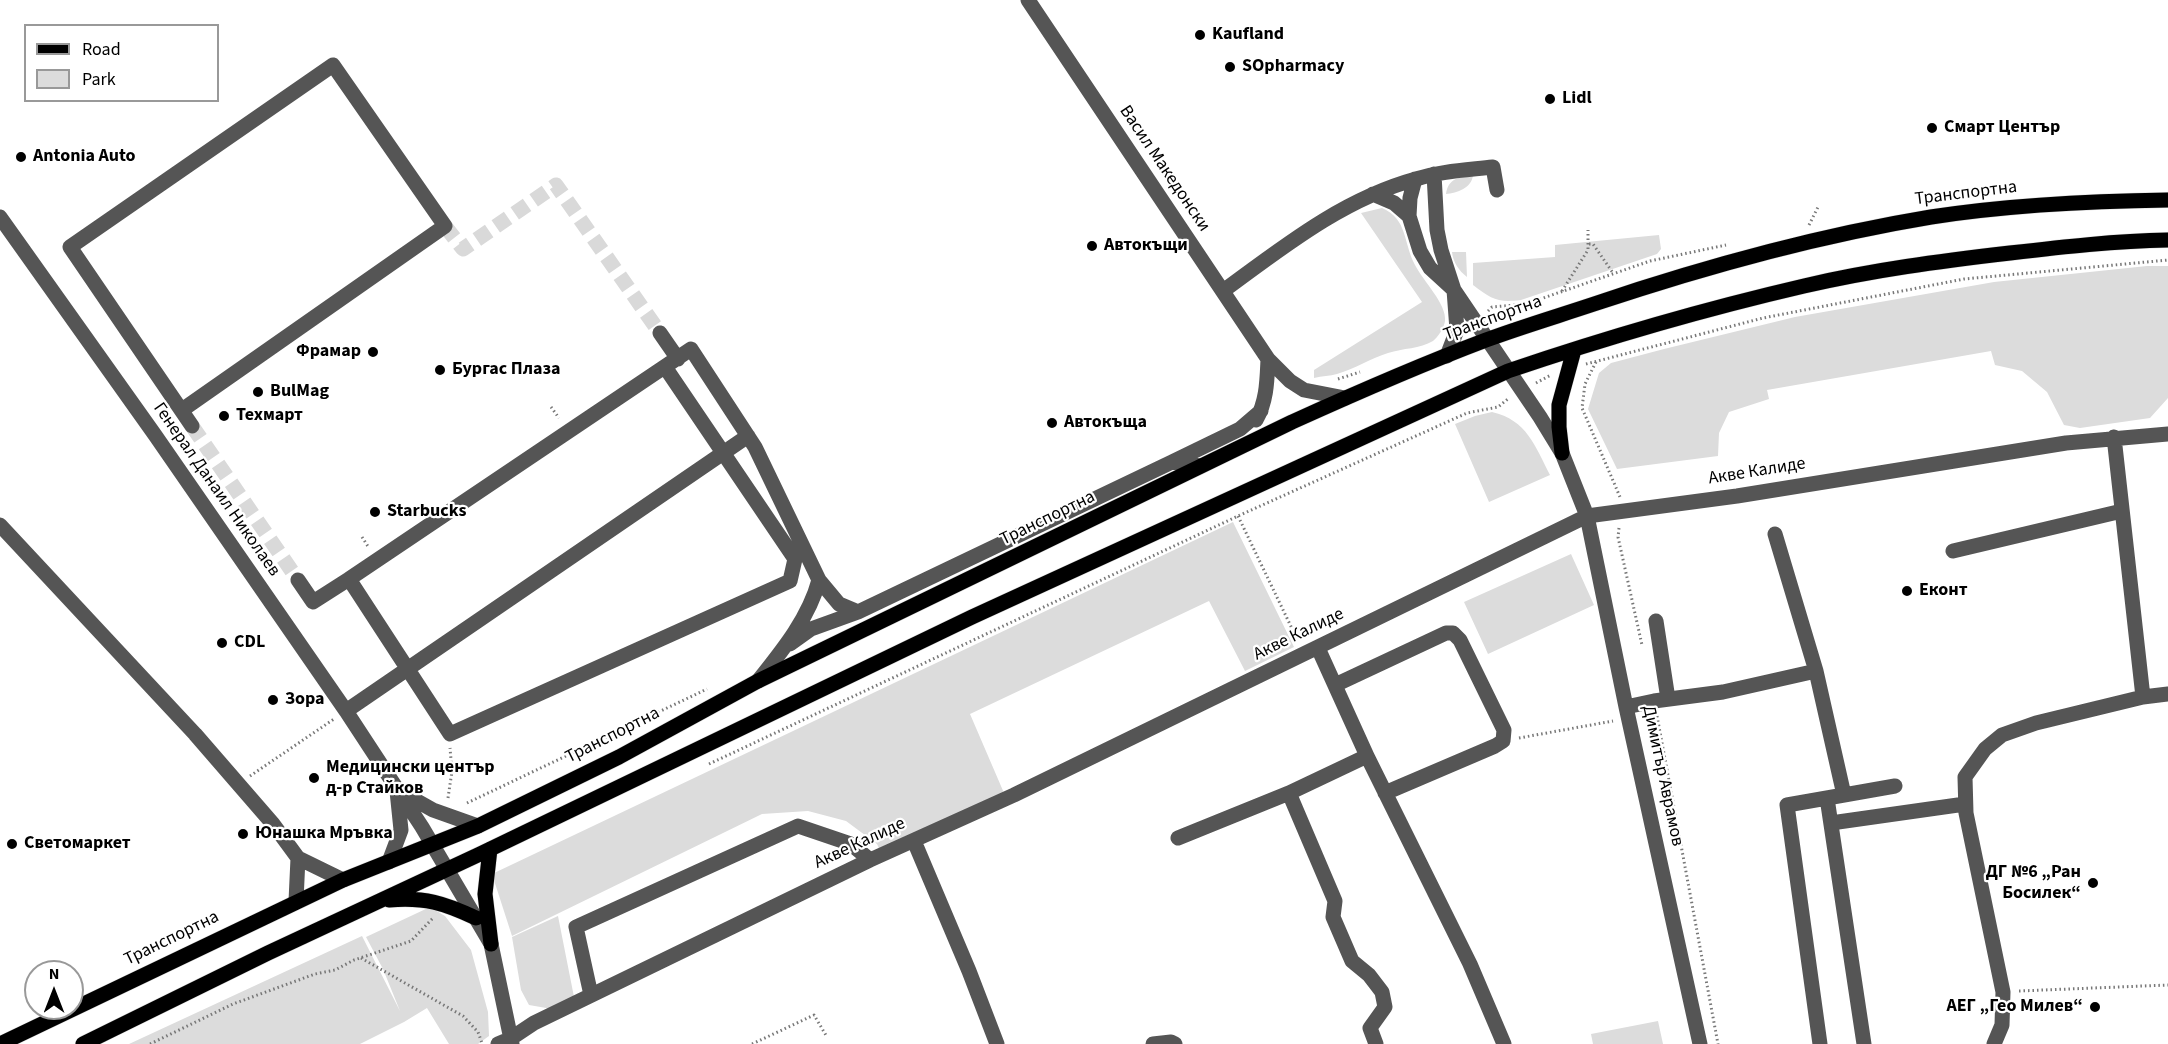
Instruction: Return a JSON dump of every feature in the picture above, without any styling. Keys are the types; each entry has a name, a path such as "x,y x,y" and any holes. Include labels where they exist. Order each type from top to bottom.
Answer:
{"main road":[{"name":"Транспортна","path":"0,1044 296,901 478,826 619,757 758,681 1241,446 1345,398 1487,340 1674,277 1845,234 1932,217 2032,206 2097,201 2168,200"},
{"path":"83,1044 267,953 446,870 972,617 1508,372 1707,311 1805,286 1890,270 2053,248 2168,240"},
{"path":"1562,453 1558,427 1558,405 1574,350"},
{"path":"490,849 485,894 491,944"},
{"path":"380,900 412,898 446,904 476,918"}],"street":[{"name":"Васил Македонски","path":"1028,0 1268,359"},
{"path":"182,410 445,226 333,65 70,247 192,426"},
{"path":"1223,291 1332,216 1372,194 1434,174 1493,167 1497,190"},
{"path":"1434,174 1437,230 1454,290 1457,330 1447,356"},
{"path":"1415,179 1410,198 1410,216 1420,251 1430,268 1454,290"},
{"path":"1372,194 1394,203 1410,216"},
{"name":"Генерал Данаил Николаев","path":"0,217 155,435 346,711 433,845 491,944 507,1042"},
{"name":"Димитър Аврамов","path":"1454,290 1562,453 1587,516 1700,1044"},
{"path":"349,579 450,734 790,581 795,559 723,453 671,363 660,333"},
{"path":"298,580 314,602 691,349 755,447 819,580 839,604 858,612"},
{"path":"1268,359 1290,381 1304,390 1345,398"},
{"path":"1241,446 1261,411 1267,386 1268,359"},
{"path":"781,652 811,629 858,612 1172,462 1240,429 1261,411"},
{"name":"Акве Калиде","path":"507,1042 534,1023 591,995 870,860 1014,795 1587,516 1737,496 2054,445 2114,437 2168,434"},
{"path":"346,711 748,436"},
{"path":"2114,437 2142,697"},
{"path":"1172,462 1200,466"},
{"path":"1953,551 2122,511"},
{"path":"0,525 187,725 273,825 298,858 343,880"},
{"path":"1775,534 1816,671 1844,795"},
{"path":"758,681 781,652 811,602 819,580"},
{"path":"1656,621 1668,699"},
{"path":"1335,685 1446,633 1453,633 1460,639 1504,730 1503,741 1495,746 1385,793"},
{"path":"1311,651 1335,685 1367,756 1470,964 1504,1044"},
{"path":"1628,713 1668,699 1723,692 1816,671"},
{"path":"1994,1044 2002,1025 2003,992 1965,804 1965,777 1985,749 2002,735 2036,723 2142,697 2168,694"},
{"path":"1178,838 1289,793 1367,756"},
{"path":"1820,1044 1788,805 1895,786"},
{"path":"396,789 433,810 478,826"},
{"path":"389,862 401,830 396,789"},
{"path":"1289,793 1335,902 1333,917 1352,961 1369,975 1382,992 1384,1006 1370,1028 1376,1044"},
{"path":"1827,798 1864,1044"},
{"path":"1831,823 1965,804"},
{"path":"591,995 576,927 798,826 851,844 870,860"},
{"path":"914,841 997,1044"},
{"path":"296,901 298,858"},
{"path":"1153,1044 1171,1042 1174,1044"}],"path":[{"path":"1807,229 1819,205"},
{"path":"1562,291 1588,250 1588,230"},
{"path":"1589,244 1593,244 1613,273"},
{"path":"1475,322 1492,307 1526,304 1672,255 1728,244"},
{"path":"701,768 1238,516 1467,413 1498,407 1521,391 1555,373 1763,318 1964,279 2168,260"},
{"path":"1338,379 1362,371"},
{"path":"1238,516 1311,651"},
{"path":"467,803 716,684"},
{"path":"238,784 346,711"},
{"path":"1503,741 1628,713"},
{"path":"447,802 452,771 450,734"},
{"path":"150,1044 233,1004 411,941 435,915"},
{"path":"424,917 432,920"},
{"path":"361,958 463,1016 478,1032 482,1044"},
{"path":"2003,992 2168,985"},
{"path":"752,1044 814,1015 827,1037"}],"green space":[{"path":"1473,175 1467,186 1459,191 1446,194 1452,181"},
{"path":"1382,208 1396,218 1401,225 1411,257 1445,314 1443,327 1437,337 1428,344 1388,353 1337,374 1314,378 1314,370 1422,302 1361,213"},
{"path":"1659,235 1661,249 1657,254 1521,300 1495,299 1473,285 1473,263 1555,257 1555,245"},
{"path":"1452,252 1466,252 1467,277 1457,266"},
{"path":"2147,266 2168,266 2168,398 2150,418 2080,428 2064,425 2047,392 2022,371 1995,365 1991,351 1767,390 1769,399 1729,412 1719,433 1718,456 1617,469 1588,409 1599,373 1611,363 1664,349 1795,317 1994,282"},
{"path":"1492,412 1514,421 1522,428 1534,444 1550,475 1489,502 1455,424"},
{"path":"1233,522 1294,647 1245,671 1209,601 970,714 1007,800 884,859 877,844 846,821 808,811 762,814 512,936 492,874"},
{"path":"1571,554 1594,605 1488,654 1464,602"},
{"path":"430,907 445,916 471,950 488,1012 489,1036 478,1044 449,1044 427,1008 360,1044 129,1044 362,936 400,1011 383,969 366,937"},
{"path":"558,916 574,997 552,1009 529,1005 521,990 512,937"},
{"path":"1658,1021 1663,1044 1593,1044 1591,1034"}],"tunnel":[{"path":"445,226 463,249 556,185 660,333"},
{"path":"192,426 298,580"}],"place":[{"name":"Kaufland","path":"1200,35"},
{"name":"SOpharmacy","path":"1230,67"},
{"name":"Lidl","path":"1550,99"},
{"name":"Смарт Център","path":"1932,128"},
{"name":"Antonia Auto","path":"21,157"},
{"name":"Автокъщи","path":"1092,246"},
{"name":"Фрамар","path":"373,352"},
{"name":"Бургас Плаза","path":"440,370"},
{"name":"BulMag","path":"258,392"},
{"name":"Техмарт","path":"224,416"},
{"name":"Автокъща","path":"1052,423"},
{"name":"Starbucks","path":"375,512"},
{"name":"Еконт","path":"1907,591"},
{"name":"CDL","path":"222,643"},
{"name":"Зора","path":"273,700"},
{"name":"Медицински център д-р Стайков","path":"314,778"},
{"name":"Юнашка Мръвка","path":"243,834"},
{"name":"Светомаркет","path":"12,844"},
{"name":"ДГ №6 „Ран Босилек“","path":"2093,883"},
{"name":"АЕГ „Гео Милев“","path":"2095,1007"}]}
